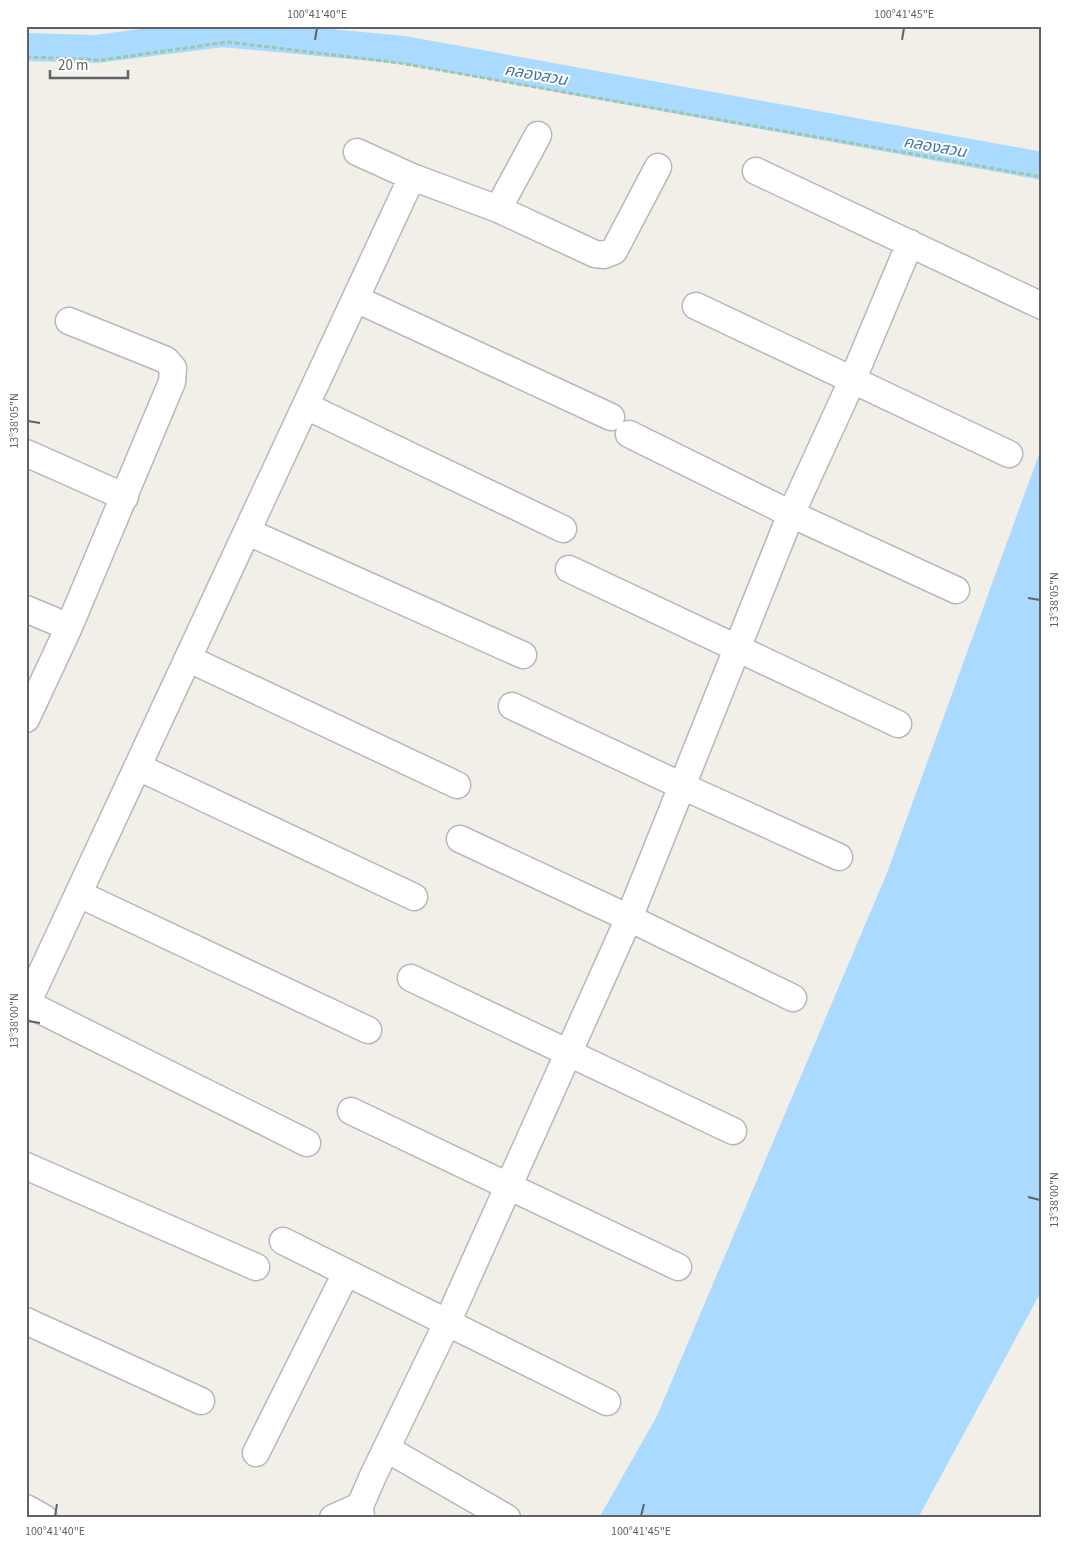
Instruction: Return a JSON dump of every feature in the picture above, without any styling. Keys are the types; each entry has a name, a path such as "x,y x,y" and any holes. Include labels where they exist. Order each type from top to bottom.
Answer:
{"street":[{"path":"498,209 538,135"},
{"path":"357,152 412,177 498,209 595,254 604,256 614,251 658,167"},
{"path":"756,171 1042,306"},
{"path":"308,1143 27,1005 412,177"},
{"path":"333,1518 360,1512 387,1449 447,1323 629,918 791,514 852,381 910,243"},
{"path":"356,299 620,426 791,514 956,590"},
{"path":"696,306 1008,454"},
{"path":"26,719 69,627 172,382 173,368 166,360 69,320"},
{"path":"306,406 563,529"},
{"path":"26,453 125,497"},
{"path":"248,532 523,654"},
{"path":"569,569 898,724"},
{"path":"26,609 69,627"},
{"path":"188,659 457,785"},
{"path":"512,706 839,857"},
{"path":"138,767 414,897"},
{"path":"460,840 629,918 793,998"},
{"path":"79,894 368,1030"},
{"path":"411,978 733,1131"},
{"path":"351,1110 678,1267"},
{"path":"26,1166 256,1267"},
{"path":"283,1241 606,1402"},
{"path":"256,1453 346,1273"},
{"path":"26,1321 201,1402"},
{"path":"387,1449 507,1518"},
{"path":"26,1508 44,1518"}],"path":[{"path":"26,57 102,60 228,42 237,43 409,65 1042,177"}],"water":[{"path":"1042,446 1042,1290 918,1518 599,1518 657,1416 887,873"}],"waterway":[{"name":"คลองสวน","path":"26,47 96,49 222,33 404,50 1042,166"}]}
